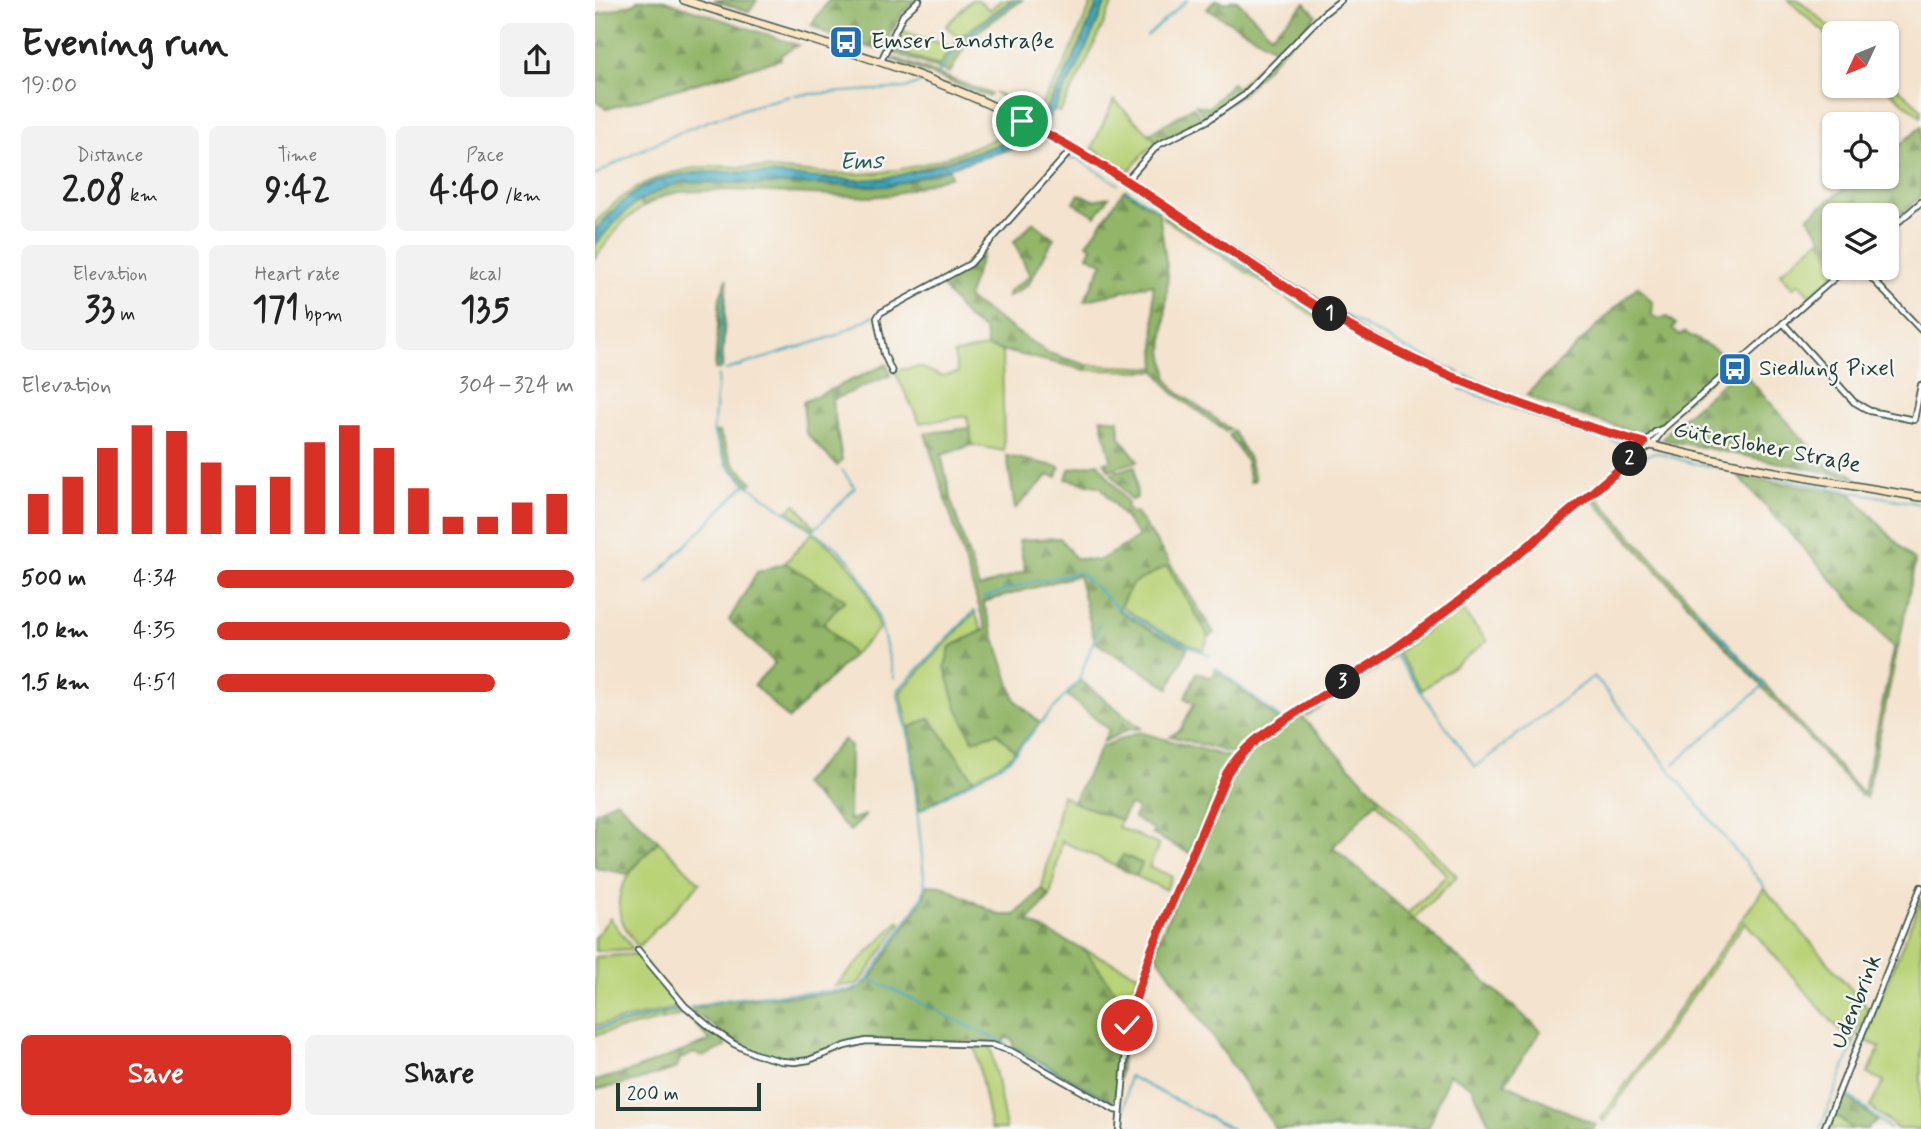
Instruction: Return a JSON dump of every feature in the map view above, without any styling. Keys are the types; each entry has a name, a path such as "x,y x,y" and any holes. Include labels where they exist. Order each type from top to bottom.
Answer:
{"main road":[{"name":"Gütersloher Straße","path":"684,0 881,61 985,102 1072,149 1338,319 1407,357 1473,387 1526,408 1648,444 1731,463 1921,497"}],"street":[{"path":"881,61 903,15 919,0"},
{"path":"1125,182 1158,145 1207,121 1243,96 1322,14 1341,0"},
{"path":"892,372 884,354 877,318 880,313 970,264 1072,149"},
{"path":"1899,221 1921,202"},
{"path":"1119,1129 1127,1025 1141,978 1227,773 1237,757 1248,745 1396,648 1507,565 1832,280"},
{"path":"1874,280 1920,328"},
{"path":"1783,323 1854,402 1870,411 1914,420 1921,385"},
{"name":"Udenbrink","path":"1824,1129 1921,887"},
{"path":"638,950 691,1012 734,1044 755,1054 795,1062 866,1041 992,1045 1011,1051 1120,1111"}],"green space":[{"path":"637,0 664,0 798,45 781,55 781,59 607,109 595,101 595,15 636,3"},
{"path":"713,0 757,0 749,12"},
{"path":"829,0 916,0 902,13 883,48 879,50 832,36 811,25"},
{"path":"971,0 978,0 990,10 1001,0 1012,0 959,38 946,26"},
{"path":"1012,0 1022,0 970,37 950,73 891,52 892,49 939,66 959,38"},
{"path":"1093,0 1099,0 1065,75 1041,115 1036,113 1061,72"},
{"path":"1107,0 1114,0 1083,69 1060,112 1053,110 1078,66"},
{"path":"1215,0 1228,3 1237,0 1271,35 1305,3 1316,15 1242,94 1206,118 1196,105 1209,108 1232,83 1237,88 1276,49 1207,9"},
{"path":"1788,0 1799,0 1823,21 1822,30"},
{"path":"899,30 952,47 939,66 892,49"},
{"path":"891,59 898,59 991,94 989,97"},
{"path":"1899,89 1921,109 1921,117 1898,98"},
{"path":"994,92 1041,115 1037,121"},
{"path":"1114,100 1157,142 1129,171 1092,148"},
{"path":"1193,107 1203,120 1157,142 1149,134"},
{"path":"1921,127 1921,196 1899,216 1899,203 1826,203 1844,189 1899,189 1899,145"},
{"path":"1018,128 1026,130 1008,141 890,178 860,180 762,174 681,174 612,211 595,231 595,223 624,196 655,179 687,170 720,167 862,174 899,170 972,148 1006,134 1008,136"},
{"path":"949,169 951,176 891,195 870,197 727,190 680,192 666,195 644,206 638,201 658,189 682,182 889,186"},
{"path":"1124,190 1159,212 1168,275 1163,351 1168,379 1175,390 1230,429 1225,431 1172,392 1156,371 1153,284 1084,301 1103,263 1088,256 1092,247 1087,244"},
{"path":"1079,194 1093,200 1109,197 1096,216 1074,203"},
{"path":"638,201 644,206 623,222 595,258 595,245 617,219"},
{"path":"1822,206 1822,237 1808,217"},
{"path":"1164,215 1336,326 1334,329 1163,218"},
{"path":"1033,222 1054,238 1028,285 1008,297 1009,291 1030,276 1014,242"},
{"path":"1820,239 1822,280 1828,280 1810,296 1799,283 1793,288 1780,273"},
{"path":"983,253 967,298 1048,353 1087,365 1086,370 987,347 985,331 967,318 940,284 972,265"},
{"path":"727,278 722,369 715,369 720,297"},
{"path":"1638,286 1653,303 1652,315 1657,319 1667,317 1676,324 1672,328 1680,335 1684,332 1733,360 1649,433 1641,434 1550,406 1526,395"},
{"path":"987,347 1002,350 1004,451 972,445 967,416 920,423 894,370 920,367 941,376 958,373 954,354"},
{"path":"887,364 891,375 832,400 842,460 837,466 806,433 803,402"},
{"path":"1087,365 1156,368 1156,371 1086,370"},
{"path":"1739,368 1831,470 1850,472 1855,478 1662,439"},
{"path":"1101,418 1119,420 1120,437 1138,461 1109,470 1104,462 1111,460"},
{"path":"970,428 972,445 941,455 953,506 979,588 1025,571 1019,540 1060,538 1075,558 1098,561 1139,537 1101,487 1066,479 1069,469 1098,463 1128,503 1126,506 1132,514 1135,512 1150,532 1214,633 1209,637 1167,566 1132,584 1118,610 1156,633 1188,647 1169,688 1095,642 1078,575 983,602 1015,700 1040,723 1015,751 997,733 973,740 956,705 945,667 950,647 986,629 925,433"},
{"path":"1233,431 1249,459 1255,480 1250,482 1246,461 1229,435"},
{"path":"719,432 732,462 752,482 749,486 728,465 714,433"},
{"path":"1007,456 1060,467 1057,477 1049,475 1015,509"},
{"path":"1135,466 1137,498 1131,500 1111,473"},
{"path":"1738,476 1851,494 1915,562 1898,649 1891,645"},
{"path":"1595,495 1863,794 1861,796 1592,499"},
{"path":"796,504 815,528 787,510"},
{"path":"812,533 848,563 869,597 879,629 853,655 823,623 844,600 785,563"},
{"path":"785,563 845,600 823,623 853,655 789,719 754,685 775,663 729,620 757,572"},
{"path":"1167,565 1209,637 1203,650 1158,630 1120,606 1131,584"},
{"path":"1459,606 1487,641 1422,690 1397,653"},
{"path":"975,612 982,631 950,647 945,667 956,705 973,740 997,733 1015,751 1007,760 973,779 930,718 909,728 900,692"},
{"path":"1894,649 1897,652 1866,798 1863,794"},
{"path":"1391,654 1393,658 1307,716 1302,712"},
{"path":"1215,669 1279,720 1245,743 1235,754 1171,736 1181,729 1194,704 1185,698 1197,672 1208,677 1214,676"},
{"path":"1080,680 1141,728 1127,730 1103,742 1109,730 1067,695"},
{"path":"1299,714 1380,798 1333,847 1541,1031 1505,1083 1596,1125 1593,1129 1492,1129 1472,1087 1449,1074 1428,1129 1276,1129 1154,951 1230,775 1251,748"},
{"path":"930,718 973,779 919,810 909,728"},
{"path":"1139,732 1232,758 1189,853 1152,834 1154,830 1134,818 1137,807 1129,805 1121,820 1073,802 1101,747"},
{"path":"844,739 850,746 849,820 866,815 850,831 802,784"},
{"path":"1062,795 1073,802 1121,820 1118,827 1159,845 1149,867 1172,876 1166,890 1136,876 1142,863 1123,855 1117,867 1062,841 1050,897 1042,889"},
{"path":"1380,798 1457,876 1413,920 1407,915 1447,875 1376,802"},
{"path":"616,800 658,841 628,874 595,868 595,813"},
{"path":"658,841 700,883 638,947 621,916 621,891 635,867"},
{"path":"1123,855 1142,864 1136,876 1117,867"},
{"path":"927,885 943,886 999,915 1015,915 1042,889 1050,897 1028,922 1085,950 1128,1009 1116,1104 1013,1046 1013,1041 1006,1037 1002,1045 991,1042 866,1039 796,1061 756,1052 735,1042 690,1009 725,1000 853,992 870,980 924,898"},
{"path":"1764,888 1868,1009 1853,1043 1745,922 1604,1121 1601,1119"},
{"path":"1921,899 1921,1129 1898,1129 1870,1107 1884,1081 1868,1074 1880,1047 1864,1040"},
{"path":"610,918 633,949 595,951 595,938"},
{"path":"899,921 901,923 864,977 857,984 835,986"},
{"path":"1085,950 1138,974 1128,1009"},
{"path":"638,954 682,1007 595,1026 595,957"},
{"path":"685,1010 698,1021 695,1024 686,1014 595,1035 595,1030"},
{"path":"698,1021 725,1041 725,1047 702,1057 694,1053 680,1059 677,1068 637,1081 595,1090 595,1081 631,1071 710,1041 695,1024"},
{"path":"975,1046 991,1047 1006,1129 991,1129"},
{"path":"1843,1093 1877,1121 1867,1129 1853,1129 1835,1114"},
{"path":"1835,1114 1853,1129 1829,1129"}],"water":[{"path":"1099,0 1107,0 1078,66 1045,125 1024,143 889,186 682,182 655,192 633,206 595,245 595,231 623,202 647,185 679,175 730,172 875,179 927,168 1012,139 1036,122 1054,97"}],"waterway":[{"path":"937,75 963,38 1016,0"},
{"path":"1147,36 1187,0"},
{"path":"795,95 907,88 920,83"},
{"path":"595,175 689,128 790,96"},
{"path":"1069,159 1076,158 1118,184"},
{"path":"1126,189 1159,211"},
{"path":"1164,214 1335,325"},
{"path":"719,370 724,292"},
{"path":"1337,311 1410,351 1460,373"},
{"path":"726,370 835,336 873,316"},
{"path":"718,376 713,432 727,465 746,484 837,548 854,565 868,590 880,621 894,678"},
{"path":"1466,376 1519,397"},
{"path":"1460,389 1554,423 1630,446"},
{"path":"1641,458 1655,452 1692,463 1921,504"},
{"path":"813,531 855,488 842,470"},
{"path":"648,584 745,485"},
{"path":"983,598 1025,584 1079,572 1119,609 1210,656"},
{"path":"1674,764 1764,685 1696,608"},
{"path":"691,1007 750,997 852,990 868,979 922,897 925,885 910,742 897,691 974,611"},
{"path":"1039,725 1079,680 1100,623"},
{"path":"1395,655 1475,767 1594,676 1764,886"},
{"path":"1216,668 1280,718"},
{"path":"920,811 1008,761 1035,730"},
{"path":"870,979 1008,1045"},
{"path":"595,1029 684,1009"},
{"path":"1820,1129 1854,1043"},
{"path":"1013,1048 1115,1105"},
{"path":"1124,1111 1129,1076 1232,1129"},
{"path":"1846,1093 1890,1129"}],"place":[{"name":"Emser Landstraße","path":"846,42"},
{"name":"Siedlung Pixel","path":"1735,369"}],"route":[{"path":"1022,121 1125,182 1344,323 1407,357 1526,408 1644,443 1631,459 1507,565 1396,648 1287,718 1238,755 1227,773 1152,949 1127,1025"}],"water label":[{"name":"Ems","path":"861,162"}]}
